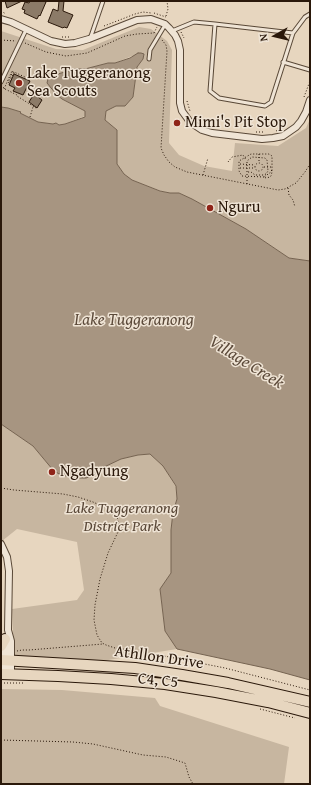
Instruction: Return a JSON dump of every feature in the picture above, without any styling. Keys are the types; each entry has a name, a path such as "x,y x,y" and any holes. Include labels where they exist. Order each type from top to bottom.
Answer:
{"main road":[{"name":"Athllon Drive","path":"7,658 135,668 228,683 310,702"},
{"name":"Athllon Drive","path":"4,676 58,676 165,684 268,702 310,713"}],"street":[{"path":"3,16 26,30 51,41 65,44 80,42 137,20 151,19 166,21 175,30 180,50 180,103 182,111 190,122 202,130 212,133 262,139 283,136 296,127 301,121 310,100"},
{"path":"1,544 8,561 9,571 5,638 7,658"},
{"path":"1,600 8,601"},
{"path":"4,676 11,641 5,638"}],"lane":[{"path":"89,39 103,1"},
{"path":"215,24 210,91 219,98 265,106 271,102 293,33 305,17 310,14"},
{"path":"149,59 150,50 166,21"},
{"path":"175,30 194,22 293,33"},
{"path":"1,84 26,30"},
{"path":"283,62 310,70"}],"path":[{"path":"1,3 5,1"},
{"path":"166,21 168,9 167,1"},
{"path":"1,12 3,16"},
{"path":"92,31 128,16 143,12 160,14 166,17"},
{"path":"175,30 183,35 185,42"},
{"path":"1,40 21,41 46,52 66,56 87,53 125,36 154,33 164,41 167,51 161,148 169,162 175,167 187,172 278,190 296,183 310,164"},
{"path":"61,37 70,37"},
{"path":"4,88 12,71 8,82 9,83 14,72 27,78 26,79"},
{"path":"303,101 310,81"},
{"path":"1,84 4,88 36,108"},
{"path":"186,100 191,112"},
{"path":"30,117 33,106"},
{"path":"273,132 286,126"},
{"path":"254,132 268,132"},
{"path":"251,154 269,154 272,156 271,176 266,178 242,176 240,173 239,164 240,161 245,158 251,154"},
{"path":"259,154 259,163 262,164 263,167 272,168"},
{"path":"228,162 232,157 243,155 247,160 247,184"},
{"path":"247,160 252,157 265,158 267,160 268,167 268,171 263,175 247,172"},
{"path":"203,176 208,158"},
{"path":"239,164 255,165 259,163"},
{"path":"239,168 255,168 260,171 263,167"},
{"path":"288,187 289,195 296,207"},
{"path":"1,488 63,494 78,497 106,508 117,517 119,524 118,532 108,553 100,580 95,605 95,629 99,639 104,644 111,648 149,653 225,668 310,690"},
{"path":"7,658 22,650 104,644"},
{"path":"4,676 24,683"},
{"path":"258,709 295,718"},
{"path":"1,740 93,744 143,755 166,757 185,763 192,784"}],"green space":[{"path":"139,27 151,29 167,41 172,50 169,143 179,155 204,166 232,171 235,143 278,146 306,128 310,119 310,261 289,258 246,229 192,199 179,193 161,191 132,180 124,174 117,164 117,130 105,120 106,110 116,106 125,106 133,97 137,67 143,59 132,56 115,63 108,63 85,69 75,69 51,76 56,94 62,99 85,111 85,116 65,124 59,125 56,123 38,122 20,113 21,112 1,107 1,31 56,49 83,50"},
{"name":"Lake Tuggeranong District Park","path":"1,424 33,446 53,470 86,478 100,473 102,468 121,459 150,454 163,466 176,487 177,499 173,512 171,529 171,573 160,590 165,631 177,649 102,661 14,656 12,609 77,600 84,590 77,542 17,529 2,541 1,540"},
{"path":"1,689 62,690 155,698 160,706 289,747 284,784 1,784"}],"water":[{"name":"Lake Tuggeranong","path":"138,53 144,54 143,59 137,67 133,97 125,106 116,106 106,111 105,120 117,130 117,164 124,174 132,180 160,191 179,193 192,199 246,229 289,258 310,261 310,680 270,669 177,649 165,631 160,589 171,573 171,530 173,512 177,499 176,486 163,466 150,454 121,459 102,468 100,473 86,478 66,476 53,470 33,446 1,424 1,107 21,112 20,113 38,122 56,123 59,125 85,117 85,111 62,99 56,94 47,83 48,79 51,76 75,69 85,69 108,63 115,63 130,58"}],"building":[{"path":"5,1 22,1 7,8"},
{"path":"30,1 46,2 40,16 39,15 37,19 24,13 25,10 22,9 25,2 29,3"},
{"path":"59,1 64,1 63,11 73,15 67,28 63,28 48,22 53,9 58,11"},
{"name":"Lake Tuggeranong Sea Scouts","path":"14,74 30,81 23,95 13,91 15,88 9,85"},
{"path":"34,94 42,100 37,108 29,102"}],"place":[{"name":"Lake Tuggeranong Sea Scouts","path":"19,83"},
{"name":"Mimi's Pit Stop","path":"177,123"},
{"name":"Nguru","path":"210,208"},
{"name":"Ngadyung","path":"52,472"}],"water label":[{"name":"Village Creek","path":"246,363"}]}
